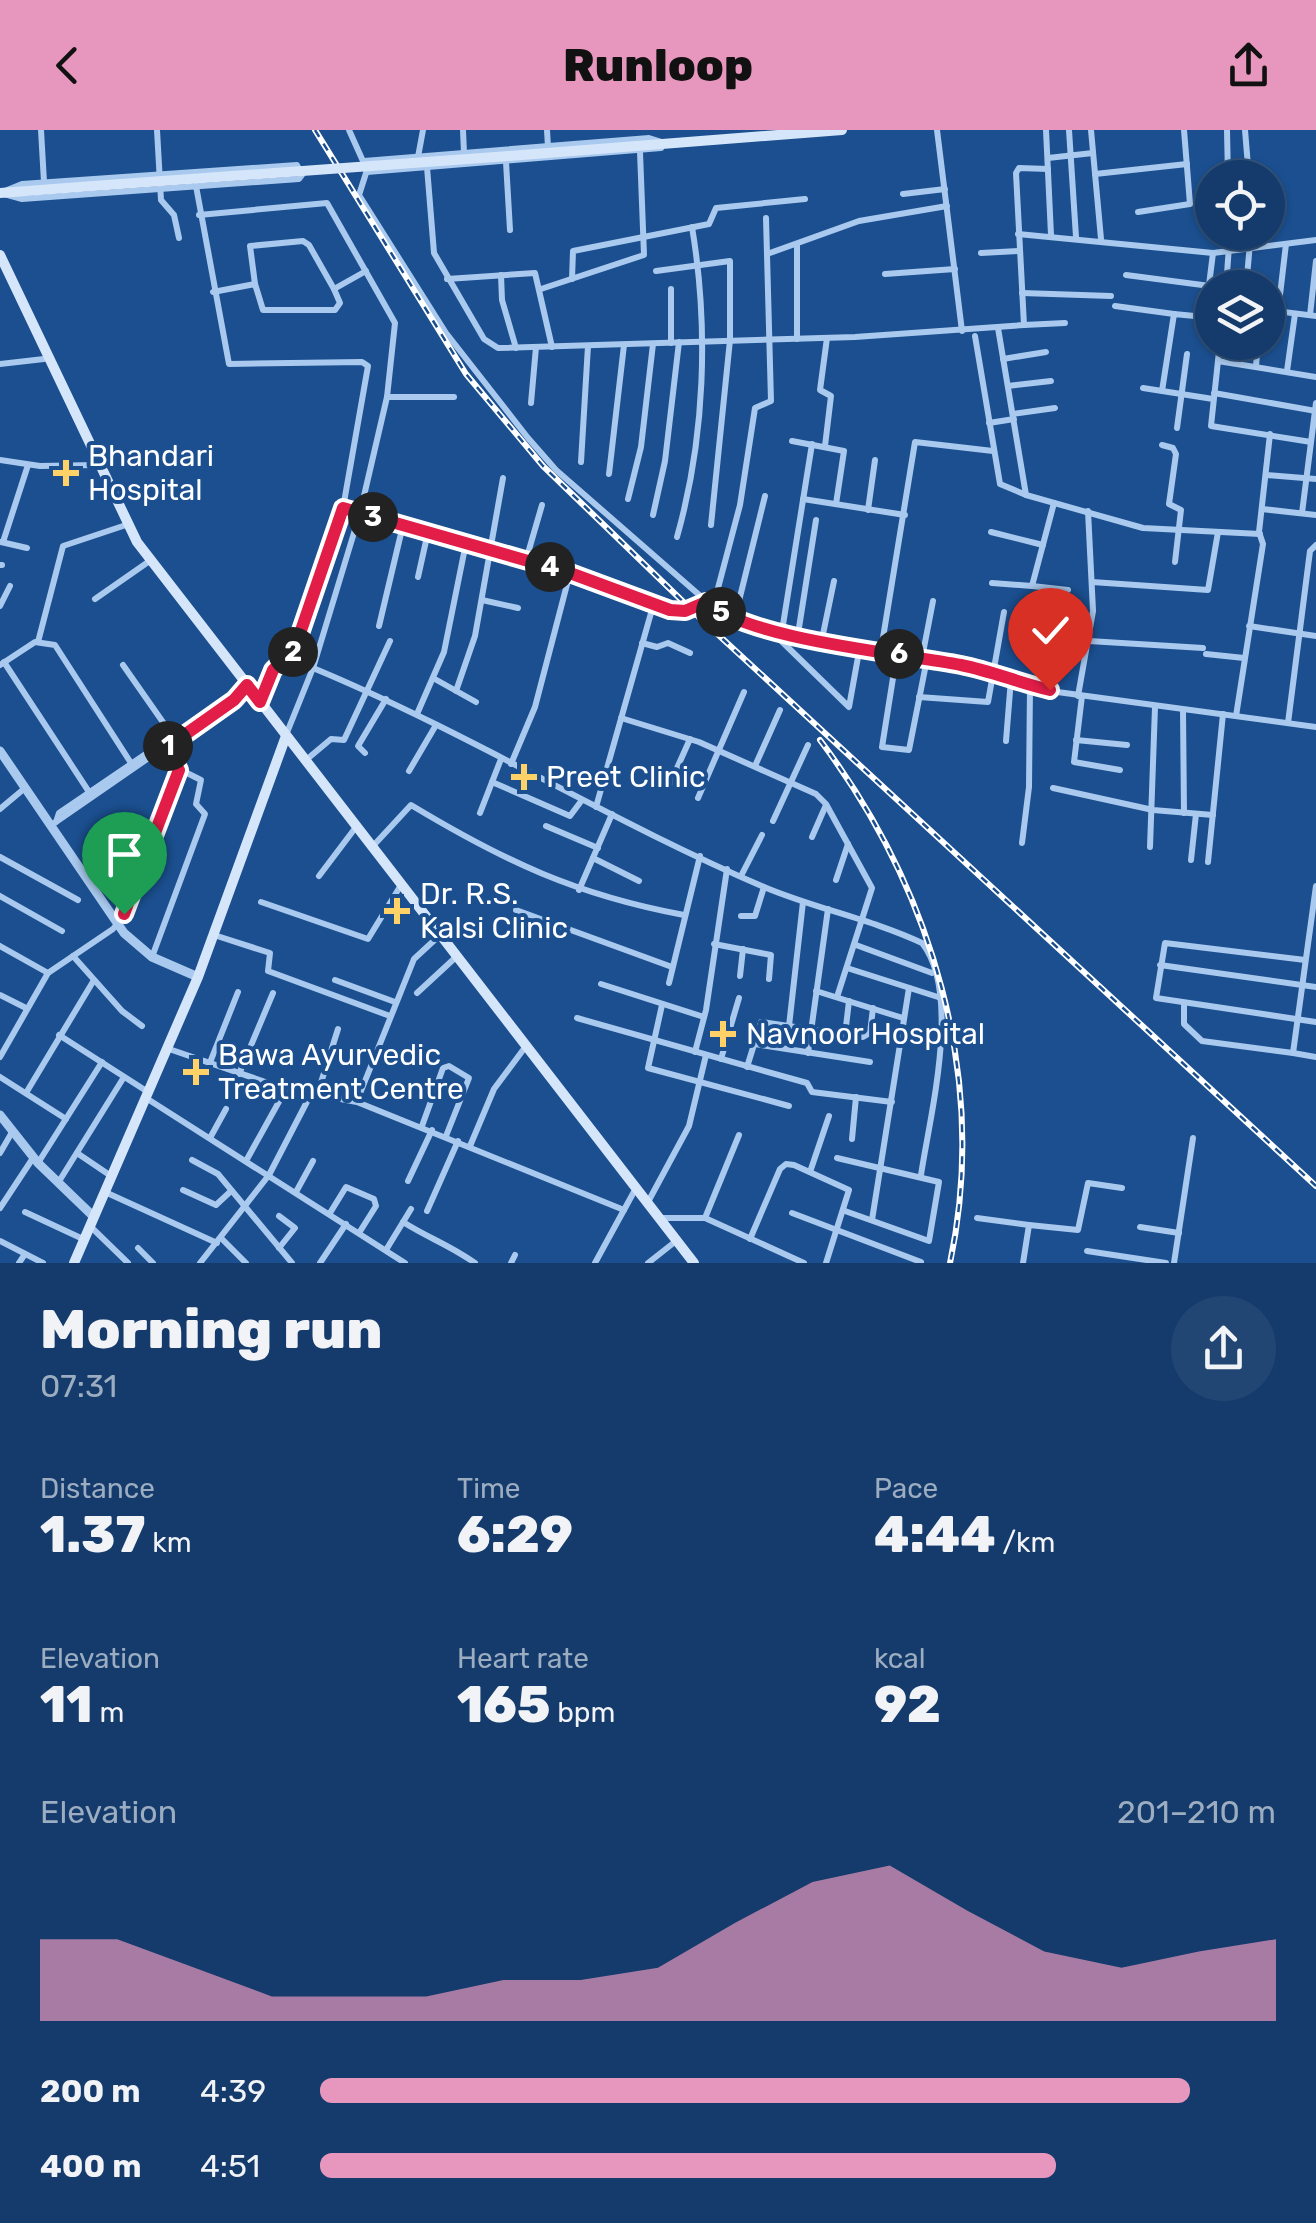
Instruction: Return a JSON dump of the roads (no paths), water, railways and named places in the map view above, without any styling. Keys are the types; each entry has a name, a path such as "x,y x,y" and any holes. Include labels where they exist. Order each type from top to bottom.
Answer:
{"main road":[{"path":"0,194 657,139 842,130"},
{"path":"0,255 126,525 242,689 260,702 694,1263"},
{"path":"0,273 10,283"},
{"path":"74,1263 198,977 286,736"}],"street":[{"path":"41,130 44,182"},
{"path":"157,130 164,204 174,215 179,238"},
{"path":"349,130 367,172 358,194 476,374 556,470 710,605 782,632 994,674 1052,691 1316,727"},
{"path":"416,168 424,130"},
{"path":"463,130 464,154"},
{"path":"547,130 548,146"},
{"path":"579,130 580,144"},
{"path":"937,130 962,330"},
{"path":"1046,130 1052,235"},
{"path":"1069,130 1076,237"},
{"path":"1091,130 1101,239"},
{"path":"1138,212 1189,206 1184,130"},
{"path":"1227,130 1228,160"},
{"path":"1245,130 1248,160"},
{"path":"364,161 657,139"},
{"path":"367,172 640,152 657,139"},
{"path":"541,289 644,256 640,152"},
{"path":"1048,158 1093,153"},
{"path":"506,162 510,230"},
{"path":"1095,174 1187,164"},
{"path":"297,165 302,175 299,179 22,199 0,194 16,185 44,182 297,165"},
{"path":"427,167 430,239 447,279 488,344 516,348 827,338 1065,322"},
{"path":"1024,326 1017,170 1048,169"},
{"path":"196,186 213,292 230,364 366,364 343,508 295,648 273,670 260,702"},
{"path":"903,194 945,189"},
{"path":"572,279 571,252 712,224 714,208 805,199"},
{"path":"199,215 327,203 394,320 386,397 360,513 313,668 286,736"},
{"path":"768,254 859,221 947,206"},
{"path":"710,605 740,505 755,408 770,404 766,218"},
{"path":"677,537 692,475 702,342 692,228"},
{"path":"1018,234 1101,239 1213,253 1245,250"},
{"path":"1283,270 1286,244 1316,240"},
{"path":"302,241 309,245 340,303 334,310 266,310 255,284 250,246 302,241"},
{"path":"797,244 798,339"},
{"path":"981,253 1019,250"},
{"path":"1228,270 1230,252"},
{"path":"1211,270 1213,253"},
{"path":"656,271 730,260 730,340 711,525"},
{"path":"1285,313 1313,316 1316,260"},
{"path":"884,274 954,268"},
{"path":"334,289 366,271"},
{"path":"447,279 535,273 552,346"},
{"path":"501,275 502,300 516,348"},
{"path":"1126,275 1195,284"},
{"path":"213,292 255,284"},
{"path":"652,515 665,461 675,342 670,290"},
{"path":"1022,293 1110,296"},
{"path":"1115,306 1195,316"},
{"path":"1162,391 1174,314"},
{"path":"1287,371 1295,314"},
{"path":"998,328 1026,495"},
{"path":"975,336 1001,487 1134,526 1260,534"},
{"path":"825,446 831,395 820,390 827,338"},
{"path":"628,499 641,446 653,344"},
{"path":"609,474 624,345"},
{"path":"582,462 588,346"},
{"path":"531,403 536,347"},
{"path":"1004,359 1046,352"},
{"path":"1177,428 1187,354"},
{"path":"0,364 44,360"},
{"path":"1236,364 1237,360"},
{"path":"1256,360 1256,366"},
{"path":"1313,445 1211,426 1218,361 1316,377"},
{"path":"1008,386 1051,381"},
{"path":"1143,388 1315,411"},
{"path":"386,397 454,397"},
{"path":"1302,513 1316,403"},
{"path":"989,422 1055,408"},
{"path":"1236,716 1263,544 1260,534 1270,434"},
{"path":"792,441 844,451 836,504"},
{"path":"881,650 915,442 993,452"},
{"path":"782,632 812,444"},
{"path":"1162,445 1176,450 1169,504 1180,508 1175,562"},
{"path":"868,510 875,460"},
{"path":"1,463 96,465"},
{"path":"27,548 1,542 28,465"},
{"path":"1266,475 1316,479"},
{"path":"456,691 469,660 503,478"},
{"path":"735,617 765,496"},
{"path":"803,499 905,515"},
{"path":"1032,586 1054,503"},
{"path":"526,560 542,505"},
{"path":"343,508 570,573 653,605 682,612 710,605"},
{"path":"1262,508 1316,515"},
{"path":"1088,511 1092,582 1076,763 1120,770"},
{"path":"798,634 816,520"},
{"path":"91,796 2,663 38,642 63,546 126,525"},
{"path":"379,626 402,525"},
{"path":"418,576 428,532"},
{"path":"991,532 1043,545"},
{"path":"1092,582 1208,590 1218,532"},
{"path":"417,714 444,652 466,543"},
{"path":"1288,723 1310,551 1316,545"},
{"path":"95,599 151,560"},
{"path":"510,764 536,708 570,573"},
{"path":"822,639 834,580"},
{"path":"992,583 1068,590"},
{"path":"0,606 10,586"},
{"path":"482,600 518,608"},
{"path":"897,654 881,746 908,750 933,600"},
{"path":"596,807 653,605"},
{"path":"919,697 986,702 1004,612"},
{"path":"1249,626 1316,636"},
{"path":"769,628 850,707 860,646"},
{"path":"1052,691 1062,636"},
{"path":"1088,641 1244,658"},
{"path":"38,642 59,648 133,766"},
{"path":"305,760 331,738 344,740 390,642"},
{"path":"642,644 657,647 666,642 690,652"},
{"path":"123,665 174,738"},
{"path":"313,668 386,698 510,764 764,887 922,943 944,1026 921,1175"},
{"path":"433,678 476,702"},
{"path":"1006,741 1011,679"},
{"path":"1022,843 1028,786 1030,686"},
{"path":"53,824 230,693 242,689"},
{"path":"698,798 744,692"},
{"path":"365,753 358,746 386,698"},
{"path":"1150,847 1154,707"},
{"path":"755,766 780,710"},
{"path":"1183,710 1184,813"},
{"path":"1208,862 1223,714"},
{"path":"622,718 718,750 791,782 826,804 872,888 837,997"},
{"path":"410,771 436,724"},
{"path":"133,766 166,748 174,738"},
{"path":"669,786 690,739"},
{"path":"1076,740 1127,745"},
{"path":"773,820 808,744"},
{"path":"152,958 205,814 196,804 201,780 179,770 166,748"},
{"path":"0,751 118,924 152,958 198,977"},
{"path":"480,813 501,759"},
{"path":"0,1058 48,973 118,924 179,770"},
{"path":"492,782 570,816 582,800"},
{"path":"0,809 25,788"},
{"path":"1053,788 1153,810 1213,815"},
{"path":"812,837 826,804"},
{"path":"372,847 411,805 470,842 579,890 602,899 684,915"},
{"path":"579,890 612,814"},
{"path":"1191,860 1196,814"},
{"path":"319,876 356,826"},
{"path":"546,826 598,848"},
{"path":"742,876 762,835"},
{"path":"836,880 849,843"},
{"path":"669,983 700,856"},
{"path":"0,858 78,900"},
{"path":"593,858 639,881"},
{"path":"694,1052 704,1017 728,869"},
{"path":"262,902 368,940 384,905 401,885"},
{"path":"1292,1053 1305,960 1311,947 1316,886"},
{"path":"741,916 756,916 764,887"},
{"path":"0,896 62,931"},
{"path":"789,1026 803,902"},
{"path":"516,910 672,968"},
{"path":"808,1053 828,910"},
{"path":"214,934 270,953 266,970 390,1016"},
{"path":"357,1102 414,959 440,935"},
{"path":"1305,960 1167,943 1157,1000 1316,1022"},
{"path":"714,944 771,955 769,979"},
{"path":"856,945 933,973"},
{"path":"0,946 48,973"},
{"path":"740,976 743,949"},
{"path":"73,956 142,1026"},
{"path":"417,993 456,957"},
{"path":"1160,966 1316,987"},
{"path":"847,968 939,998"},
{"path":"26,1093 94,980"},
{"path":"335,980 396,1002"},
{"path":"600,984 704,1017"},
{"path":"872,1220 909,988"},
{"path":"208,1065 238,992"},
{"path":"816,992 903,1018"},
{"path":"239,1074 273,993"},
{"path":"0,995 26,1008"},
{"path":"722,1059 739,998"},
{"path":"846,1035 849,1001"},
{"path":"1184,1005 1184,1024 1202,1041 1316,1057"},
{"path":"662,1006 648,1068 789,1106"},
{"path":"747,1066 761,1022 868,1035 873,1008"},
{"path":"577,1018 808,1083 812,1092 892,1102"},
{"path":"200,1263 269,1175 315,1092 338,1029"},
{"path":"59,1035 405,1263"},
{"path":"755,1044 870,1062"},
{"path":"470,1146 494,1089 526,1046"},
{"path":"169,1049 286,1089 357,1102 624,1210"},
{"path":"648,1202 686,1134 706,1056"},
{"path":"0,1208 102,1062"},
{"path":"422,1126 443,1068 448,1066 469,1078 446,1136"},
{"path":"0,1077 66,1118"},
{"path":"58,1183 124,1077"},
{"path":"246,1161 286,1089"},
{"path":"852,1139 856,1097"},
{"path":"210,1138 226,1109"},
{"path":"810,1172 829,1116"},
{"path":"1,1120 128,1263"},
{"path":"408,1181 432,1130"},
{"path":"0,1153 11,1134"},
{"path":"705,1218 740,1136"},
{"path":"1174,1263 1193,1138"},
{"path":"427,1212 458,1142"},
{"path":"77,1153 112,1176"},
{"path":"837,1158 937,1179 940,1184 930,1240 845,1211"},
{"path":"192,1160 213,1170 292,1263"},
{"path":"296,1192 313,1161"},
{"path":"750,1239 782,1166 810,1172 849,1190 826,1263"},
{"path":"978,1218 1078,1230 1088,1183 1122,1188"},
{"path":"330,1213 346,1187 374,1199 376,1206 360,1232"},
{"path":"594,1263 636,1188"},
{"path":"184,1190 216,1206 231,1191"},
{"path":"105,1192 219,1240 246,1263"},
{"path":"386,1250 411,1209"},
{"path":"25,1212 84,1240"},
{"path":"792,1213 921,1262"},
{"path":"279,1216 295,1228 279,1248"},
{"path":"660,1218 705,1218 804,1263"},
{"path":"403,1222 430,1239 442,1239 475,1263"},
{"path":"320,1263 346,1224"},
{"path":"1024,1263 1029,1225"},
{"path":"1140,1227 1179,1233"},
{"path":"0,1240 43,1263"},
{"path":"648,1263 677,1240"},
{"path":"138,1248 153,1263"},
{"path":"1087,1251 1117,1259 1166,1263"},
{"path":"19,1263 25,1254"}],"railway":[{"path":"315,130 466,374 543,466 700,618 1316,1186"},
{"path":"820,740 893,859 921,922 942,988 956,1056 962,1124 960,1194 950,1263"}],"place":[{"name":"Bhandari Hospital","path":"66,473"},
{"name":"Preet Clinic","path":"524,777"},
{"name":"Dr. R.S. Kalsi Clinic","path":"397,911"},
{"name":"Navnoor Hospital","path":"723,1034"},
{"name":"Bawa Ayurvedic Treatment Centre","path":"196,1072"}]}
